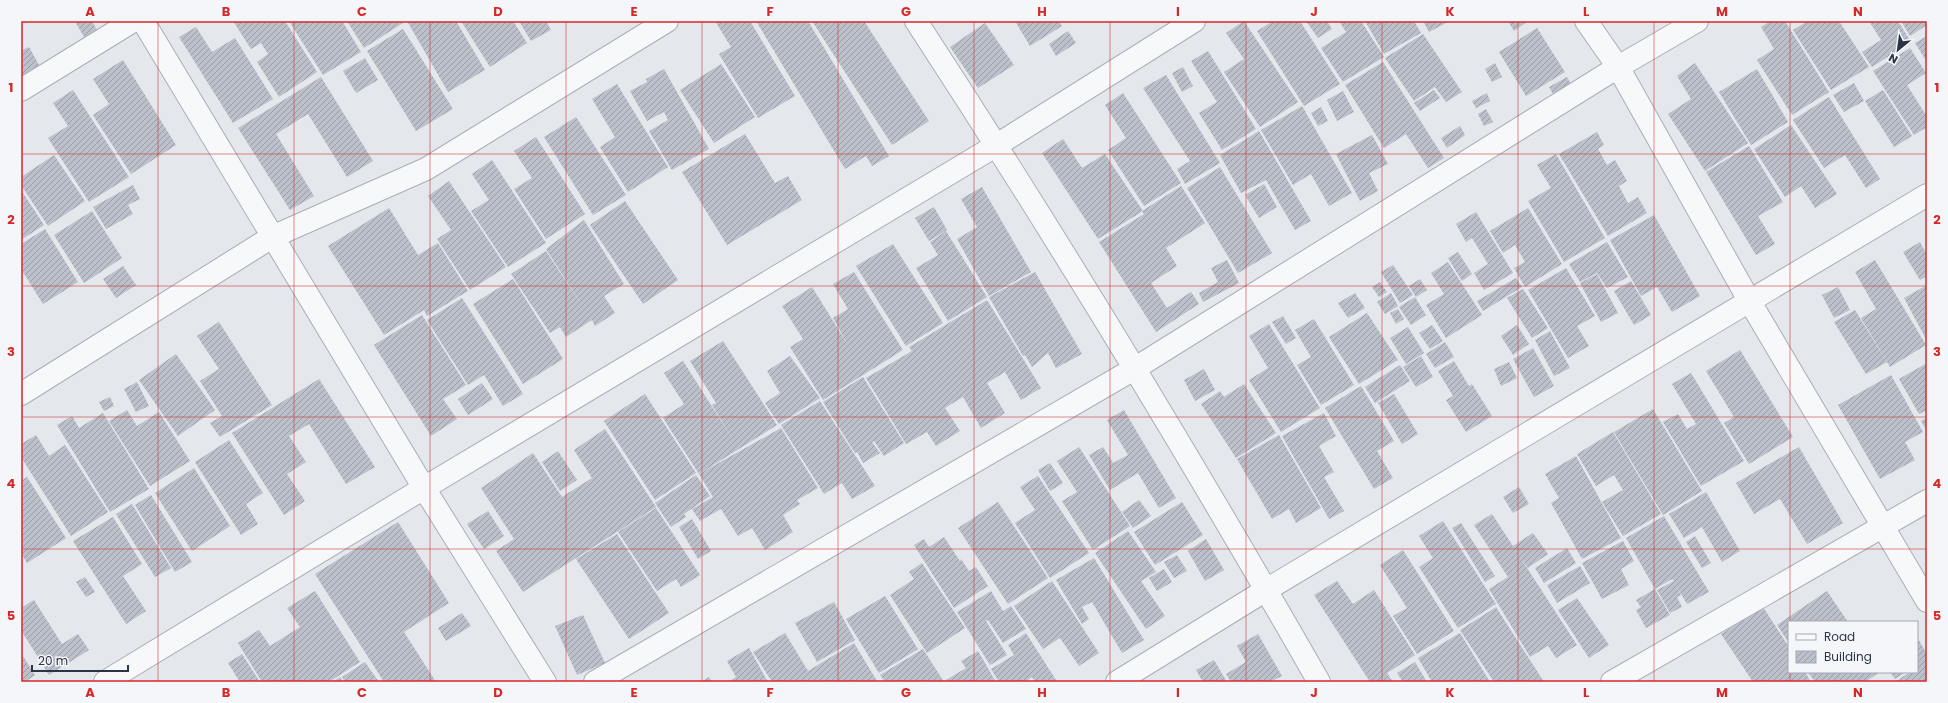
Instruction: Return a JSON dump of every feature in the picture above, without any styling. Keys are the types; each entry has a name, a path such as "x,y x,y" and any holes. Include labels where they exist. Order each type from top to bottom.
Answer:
{"street":[{"path":"21,90 133,21"},
{"path":"143,21 424,488 545,682"},
{"path":"21,394 272,237 426,169 667,21"},
{"path":"916,21 997,145 1134,369 1319,682"},
{"path":"105,682 424,488 997,145 1194,21"},
{"path":"1586,21 1618,67 1750,302 1881,526 1927,601"},
{"path":"595,682 1134,369 1618,67 1697,21"},
{"path":"1117,682 1266,590 1927,195"},
{"path":"1612,682 1881,526 1927,501"}],"building":[{"path":"80,21 92,21 97,30 84,37 76,23"},
{"path":"233,21 285,21 317,72 279,97 257,62 268,54 261,43 251,49"},
{"path":"289,21 342,21 361,52 323,75"},
{"path":"347,21 402,21 403,23 364,48"},
{"path":"407,21 456,21 485,70 448,92"},
{"path":"461,21 513,21 527,43 490,67"},
{"path":"519,21 546,21 551,30 531,41"},
{"path":"715,21 750,21 795,96 758,118 719,54 731,47"},
{"path":"756,21 808,21 889,156 872,166 866,156 845,169"},
{"path":"812,21 864,21 929,121 892,145"},
{"path":"1015,21 1059,21 1062,26 1030,46"},
{"path":"1244,21 1298,102 1260,127 1224,72 1244,59 1226,33"},
{"path":"1273,21 1300,21 1340,84 1304,106 1257,31"},
{"path":"1306,21 1327,21 1332,29 1318,38"},
{"path":"1339,21 1361,21 1384,57 1343,82 1321,48 1346,32"},
{"path":"1365,21 1414,21 1421,33 1384,54"},
{"path":"1423,21 1450,21 1429,32"},
{"path":"1508,21 1528,21 1514,31"},
{"path":"1770,21 1785,21 1829,92 1792,115 1757,60 1774,49 1761,27"},
{"path":"1808,21 1839,21 1869,67 1831,90 1793,30"},
{"path":"1869,21 1898,21 1911,42 1872,67 1862,52 1881,40"},
{"path":"1901,21 1927,21 1927,25 1910,36"},
{"path":"985,23 1014,65 978,88 950,47"},
{"path":"196,27 212,52 235,38 273,99 233,123 179,37"},
{"path":"1537,28 1565,72 1526,96 1499,52"},
{"path":"403,29 453,109 416,131 367,51"},
{"path":"1068,31 1076,43 1056,56 1049,44"},
{"path":"1423,34 1462,92 1446,102 1435,87 1414,101 1385,58"},
{"path":"1927,36 1927,62 1915,43"},
{"path":"29,47 39,65 21,76 21,48 22,50"},
{"path":"1910,48 1926,73 1907,85 1927,117 1927,127 1914,135 1873,71"},
{"path":"1208,51 1256,129 1222,150 1199,113 1217,102 1191,61"},
{"path":"365,58 378,80 356,93 343,71"},
{"path":"123,60 176,145 131,174 93,115 109,104 93,79"},
{"path":"1383,62 1444,158 1428,168 1406,134 1384,148 1345,85"},
{"path":"1495,63 1502,77 1492,82 1485,69"},
{"path":"1695,63 1748,143 1705,171 1668,114 1691,99 1677,76"},
{"path":"721,64 755,117 714,143 680,90"},
{"path":"1183,67 1193,86 1182,92 1172,73"},
{"path":"664,69 709,149 672,170 649,131 668,120 664,112 647,121 630,91 647,82 646,79"},
{"path":"1757,69 1788,122 1751,145 1719,92"},
{"path":"1166,75 1220,163 1185,184 1177,169 1190,161 1143,88"},
{"path":"321,77 373,161 347,177 308,114 276,134 314,196 290,210 238,128"},
{"path":"1567,77 1571,84 1553,94 1549,87"},
{"path":"1854,83 1864,101 1844,112 1833,95"},
{"path":"617,84 668,167 628,192 600,147 615,137 592,99"},
{"path":"73,90 129,177 89,202 48,138 68,126 53,103"},
{"path":"1434,90 1440,98 1420,111 1414,103"},
{"path":"1883,90 1912,136 1894,147 1865,101"},
{"path":"1343,91 1354,112 1337,121 1327,100"},
{"path":"1123,93 1181,183 1144,206 1108,150 1126,138 1105,105"},
{"path":"1487,93 1490,101 1476,108 1472,101"},
{"path":"1829,97 1880,179 1866,188 1845,155 1824,168 1793,120"},
{"path":"1302,106 1352,193 1329,206 1311,174 1293,185 1261,130"},
{"path":"1321,107 1328,121 1318,126 1311,113"},
{"path":"1486,109 1493,122 1484,126 1478,114"},
{"path":"576,117 626,195 593,215 544,137"},
{"path":"1791,125 1837,194 1815,208 1801,186 1785,197 1754,149"},
{"path":"1460,126 1465,135 1447,148 1441,138"},
{"path":"1259,131 1311,221 1295,230 1266,180 1241,193 1220,155"},
{"path":"1597,132 1604,145 1598,149 1607,165 1615,160 1627,181 1619,186 1628,203 1638,197 1647,213 1608,236 1559,154"},
{"path":"745,134 775,183 788,176 802,200 727,245 682,172"},
{"path":"1372,135 1388,164 1369,173 1378,191 1360,201 1336,154"},
{"path":"536,137 585,214 546,239 514,189 532,178 514,151"},
{"path":"1063,139 1082,168 1105,154 1143,211 1098,239 1042,153"},
{"path":"1749,146 1783,202 1758,216 1775,244 1756,255 1706,172"},
{"path":"1556,154 1605,238 1564,262 1528,201 1551,188 1537,165"},
{"path":"54,155 85,201 48,226 21,185 21,177"},
{"path":"492,160 546,243 508,267 471,211 489,200 472,174"},
{"path":"1220,167 1272,253 1238,273 1187,188"},
{"path":"449,181 506,267 470,290 437,239 451,230 428,196"},
{"path":"1264,184 1277,207 1259,218 1245,195"},
{"path":"133,185 140,199 128,205 133,214 106,229 93,207"},
{"path":"1181,186 1205,223 1166,248 1177,266 1151,283 1167,308 1191,292 1199,304 1156,332 1099,242 1144,214 1142,211"},
{"path":"982,187 1031,272 989,296 957,239 977,227 961,199"},
{"path":"23,193 44,225 21,240 21,195"},
{"path":"625,201 678,280 643,304 590,225"},
{"path":"934,207 947,230 929,241 915,218"},
{"path":"389,208 418,255 438,243 468,291 427,316 424,310 384,335 328,246"},
{"path":"1528,208 1562,264 1525,287 1514,268 1525,262 1515,245 1503,253 1490,231"},
{"path":"92,211 122,258 84,283 54,235"},
{"path":"1476,212 1513,273 1484,290 1474,273 1488,264 1472,238 1466,242 1456,224"},
{"path":"1654,215 1700,296 1672,312 1657,287 1641,296 1610,240"},
{"path":"584,220 624,284 604,296 615,313 595,326 592,320 566,337 560,327 550,333 511,274 546,251 585,310 546,249"},
{"path":"45,229 78,282 43,304 21,269 21,244"},
{"path":"946,231 987,297 948,321 916,268 938,255 930,242"},
{"path":"1607,242 1628,277 1607,288 1597,273 1580,282 1569,264"},
{"path":"1920,242 1927,255 1927,276 1920,280 1903,252"},
{"path":"893,244 943,323 906,346 856,266"},
{"path":"1458,252 1472,274 1462,281 1448,258"},
{"path":"1227,260 1239,283 1203,302 1199,293 1218,282 1211,268"},
{"path":"1875,260 1926,345 1890,367 1861,318 1876,309 1855,272"},
{"path":"1448,262 1482,315 1446,338 1426,305 1444,294 1431,273"},
{"path":"1393,265 1413,295 1400,303 1381,272"},
{"path":"123,266 136,285 116,298 103,279"},
{"path":"1566,268 1595,316 1577,326 1589,346 1568,358 1528,290"},
{"path":"854,272 903,350 823,400 790,347 803,339 782,306 812,287 848,345 833,318 848,309 833,284"},
{"path":"1035,272 1082,354 1056,368 1048,353 1032,367 1025,355 1023,356 989,297"},
{"path":"1597,274 1618,313 1601,322 1580,283"},
{"path":"1516,278 1522,287 1483,311 1477,301"},
{"path":"513,279 563,359 523,384 473,304"},
{"path":"1420,279 1427,290 1416,297 1409,286"},
{"path":"1631,281 1651,315 1634,325 1614,291"},
{"path":"1380,282 1387,292 1379,297 1372,287"},
{"path":"1927,285 1927,341 1904,298"},
{"path":"1838,287 1850,310 1834,318 1822,295"},
{"path":"1523,289 1548,328 1532,338 1507,298"},
{"path":"1355,293 1365,308 1348,318 1338,303"},
{"path":"1391,293 1398,306 1385,314 1377,302"},
{"path":"1415,297 1426,315 1411,325 1399,307"},
{"path":"462,298 523,394 503,406 484,375 468,385 427,320"},
{"path":"987,300 1041,388 1021,400 1005,372 987,383 1005,413 981,428 963,397 945,408 960,431 936,446 927,432 906,444 866,378 912,351 909,347"},
{"path":"1398,309 1404,319 1396,324 1390,313"},
{"path":"1855,310 1887,362 1866,374 1834,322"},
{"path":"1367,313 1398,360 1359,384 1329,337"},
{"path":"422,315 466,385 443,399 457,419 431,436 374,345"},
{"path":"1283,316 1296,338 1286,344 1272,322"},
{"path":"1314,319 1354,385 1321,405 1297,365 1311,357 1295,330"},
{"path":"219,322 272,405 220,437 210,423 222,416 200,381 219,369 197,336"},
{"path":"1269,324 1320,408 1281,432 1249,380 1268,368 1249,336"},
{"path":"1432,325 1443,341 1430,349 1419,333"},
{"path":"1517,325 1529,344 1513,355 1501,336"},
{"path":"1408,327 1424,353 1406,364 1390,338"},
{"path":"1550,331 1570,368 1554,376 1535,340"},
{"path":"723,341 777,425 699,474 663,418 684,404 664,373 683,361 732,438 712,405 716,403 690,361"},
{"path":"1445,342 1454,357 1435,368 1426,354"},
{"path":"1533,348 1554,386 1534,397 1513,359"},
{"path":"1740,350 1793,437 1749,464 1724,423 1734,417 1706,371"},
{"path":"176,354 215,410 178,436 139,380"},
{"path":"790,356 820,398 779,424 765,403 780,393 767,371"},
{"path":"1421,356 1433,377 1416,387 1403,367"},
{"path":"1454,361 1469,386 1472,384 1492,416 1466,432 1446,400 1453,396 1438,371"},
{"path":"1509,362 1517,378 1501,386 1494,369"},
{"path":"1927,363 1927,410 1919,414 1899,379"},
{"path":"1400,365 1410,381 1375,403 1365,387"},
{"path":"1204,369 1215,390 1195,401 1184,380"},
{"path":"1691,373 1744,461 1701,486 1663,422 1678,414 1687,429 1696,424 1672,384"},
{"path":"1891,375 1923,432 1905,442 1915,460 1880,479 1838,405"},
{"path":"863,377 904,443 884,456 874,441 872,442 880,453 863,463 857,452 855,453 823,402"},
{"path":"319,379 375,467 346,484 309,424 289,436 306,462 287,474 305,501 284,515 232,433"},
{"path":"137,382 149,406 136,412 124,389"},
{"path":"482,383 493,399 468,415 458,399"},
{"path":"1244,384 1276,433 1236,458 1201,404 1220,391 1224,397"},
{"path":"1361,386 1394,441 1377,451 1393,478 1374,489 1325,408"},
{"path":"645,394 696,473 655,500 604,421"},
{"path":"1394,394 1418,434 1402,444 1378,403"},
{"path":"110,397 114,406 104,411 99,402"},
{"path":"820,401 875,486 852,499 842,483 824,494 781,425"},
{"path":"1653,409 1702,491 1663,515 1614,432"},
{"path":"127,410 137,426 159,412 190,461 150,486 109,421"},
{"path":"1124,410 1176,498 1159,508 1138,473 1110,490 1089,455 1103,447 1113,463 1128,455 1107,420"},
{"path":"103,413 149,489 110,512 57,425 72,416 79,428"},
{"path":"1324,413 1336,436 1319,446 1334,472 1324,477 1344,511 1329,519 1282,436"},
{"path":"1927,418 1927,431 1921,421"},
{"path":"781,428 818,488 797,500 800,504 783,515 793,532 765,550 752,528 738,536 721,509 700,521 692,509 713,497 699,474"},
{"path":"605,429 656,507 523,592 496,551 514,539 481,488 533,453 562,497 592,478 574,450"},
{"path":"1613,432 1661,514 1623,536 1602,502 1623,490 1614,475 1596,486 1577,454"},
{"path":"36,435 49,456 65,445 108,512 71,536 21,457 21,444"},
{"path":"1279,435 1321,508 1296,523 1289,509 1272,519 1237,459"},
{"path":"229,440 263,493 246,504 258,524 241,535 195,462"},
{"path":"1079,447 1130,526 1093,550 1062,501 1077,492 1057,461"},
{"path":"1799,447 1843,523 1807,544 1780,499 1754,514 1736,483"},
{"path":"558,451 577,480 560,491 542,462"},
{"path":"1576,456 1621,538 1582,559 1551,503 1559,498 1545,474"},
{"path":"1050,463 1063,483 1050,491 1038,470"},
{"path":"194,468 230,526 192,551 155,493"},
{"path":"696,475 710,496 684,514 686,517 671,527 655,503"},
{"path":"1038,476 1089,553 1050,578 1015,523 1035,510 1020,487"},
{"path":"27,477 66,538 27,563 21,553 21,481"},
{"path":"1519,487 1529,504 1513,513 1503,497"},
{"path":"1706,492 1740,551 1722,562 1702,527 1684,538 1669,514"},
{"path":"151,495 192,562 175,572 135,505"},
{"path":"1139,500 1151,516 1133,528 1122,512"},
{"path":"998,502 1048,578 1008,604 958,528"},
{"path":"1182,502 1203,535 1155,565 1134,532"},
{"path":"132,504 171,568 155,577 116,514"},
{"path":"656,508 700,575 681,587 676,579 657,591 618,532"},
{"path":"488,511 504,536 484,549 467,524"},
{"path":"1492,514 1513,546 1533,533 1548,554 1528,568 1520,557 1577,645 1556,658 1548,646 1530,657 1489,589 1508,577 1474,525"},
{"path":"1664,516 1709,592 1687,604 1675,584 1681,595 1677,597 1682,607 1670,613 1657,590 1674,581 1672,579 1655,589 1626,538"},
{"path":"113,517 142,564 123,576 146,611 126,624 73,541"},
{"path":"692,519 711,551 698,559 679,527"},
{"path":"1443,521 1496,604 1458,628 1419,567 1433,558 1419,536"},
{"path":"398,522 449,603 404,632 436,682 384,682 315,574"},
{"path":"1461,523 1495,576 1485,582 1452,528"},
{"path":"1128,531 1156,572 1141,581 1165,616 1146,629 1095,553"},
{"path":"617,534 669,613 629,639 576,559"},
{"path":"1695,536 1711,563 1702,568 1686,542"},
{"path":"944,537 960,561 961,559 969,571 976,567 988,586 954,608 914,545 924,539 929,547"},
{"path":"1206,539 1224,570 1205,581 1188,551"},
{"path":"1623,541 1634,561 1621,569 1629,585 1602,599 1582,563"},
{"path":"1567,548 1576,563 1544,583 1535,568"},
{"path":"1403,550 1454,631 1417,654 1393,616 1407,608 1380,565"},
{"path":"1177,555 1187,571 1174,578 1164,562"},
{"path":"1094,558 1144,640 1122,653 1092,602 1082,607 1089,619 1082,624 1056,580"},
{"path":"922,563 965,628 927,653 890,595 914,579 909,572"},
{"path":"1580,566 1590,583 1557,603 1547,585"},
{"path":"1164,569 1172,582 1157,591 1149,578"},
{"path":"85,577 95,592 86,597 76,582"},
{"path":"1052,581 1099,653 1079,666 1060,638 1043,649 1014,606"},
{"path":"1337,581 1353,604 1374,590 1415,655 1387,673 1393,682 1370,682 1314,595"},
{"path":"1655,589 1670,615 1646,628 1636,610 1641,607 1636,600"},
{"path":"315,591 360,662 329,682 262,682 238,643 259,630 270,646 300,627 287,608"},
{"path":"991,591 1003,611 1011,606 1026,629 1003,643 988,620 986,621 1007,655 990,665 957,612"},
{"path":"1827,591 1847,621 1788,621 1788,642 1777,625"},
{"path":"885,596 918,649 879,673 846,619"},
{"path":"1577,598 1609,645 1589,658 1558,610"},
{"path":"34,600 62,644 78,634 89,650 49,675 21,630 21,608"},
{"path":"834,602 855,640 817,662 795,623"},
{"path":"1496,607 1544,682 1494,682 1460,630"},
{"path":"1763,607 1788,645 1788,673 1806,673 1811,682 1753,682 1721,634"},
{"path":"462,613 471,626 446,641 438,628"},
{"path":"583,615 605,663 577,675 555,626"},
{"path":"785,633 808,671 854,643 877,681 772,682 753,652"},
{"path":"1026,633 1056,680 1053,682 1035,682 1032,677 1025,682 999,682 991,669 1014,655 1008,645"},
{"path":"1460,633 1490,682 1432,682 1418,658"},
{"path":"1258,634 1282,676 1270,682 1231,682 1226,674 1246,662 1237,646"},
{"path":"1918,639 1927,654 1927,682 1895,682 1908,673 1918,673"},
{"path":"749,648 768,682 728,682 736,677 727,661"},
{"path":"923,649 944,682 885,682 880,675"},
{"path":"978,651 996,682 947,682 946,680 966,668 961,661"},
{"path":"21,653 35,675 25,682 21,682"},
{"path":"242,654 260,682 240,682 228,663"},
{"path":"1214,660 1227,682 1203,682 1196,670"},
{"path":"365,662 379,682 345,682 342,677"},
{"path":"1415,662 1427,682 1403,682 1397,673"},
{"path":"1809,673 1878,673 1865,682 1815,682"},
{"path":"1891,673 1904,673 1895,679"},
{"path":"340,677 343,682 332,682"},
{"path":"709,677 712,682 701,682"}]}
